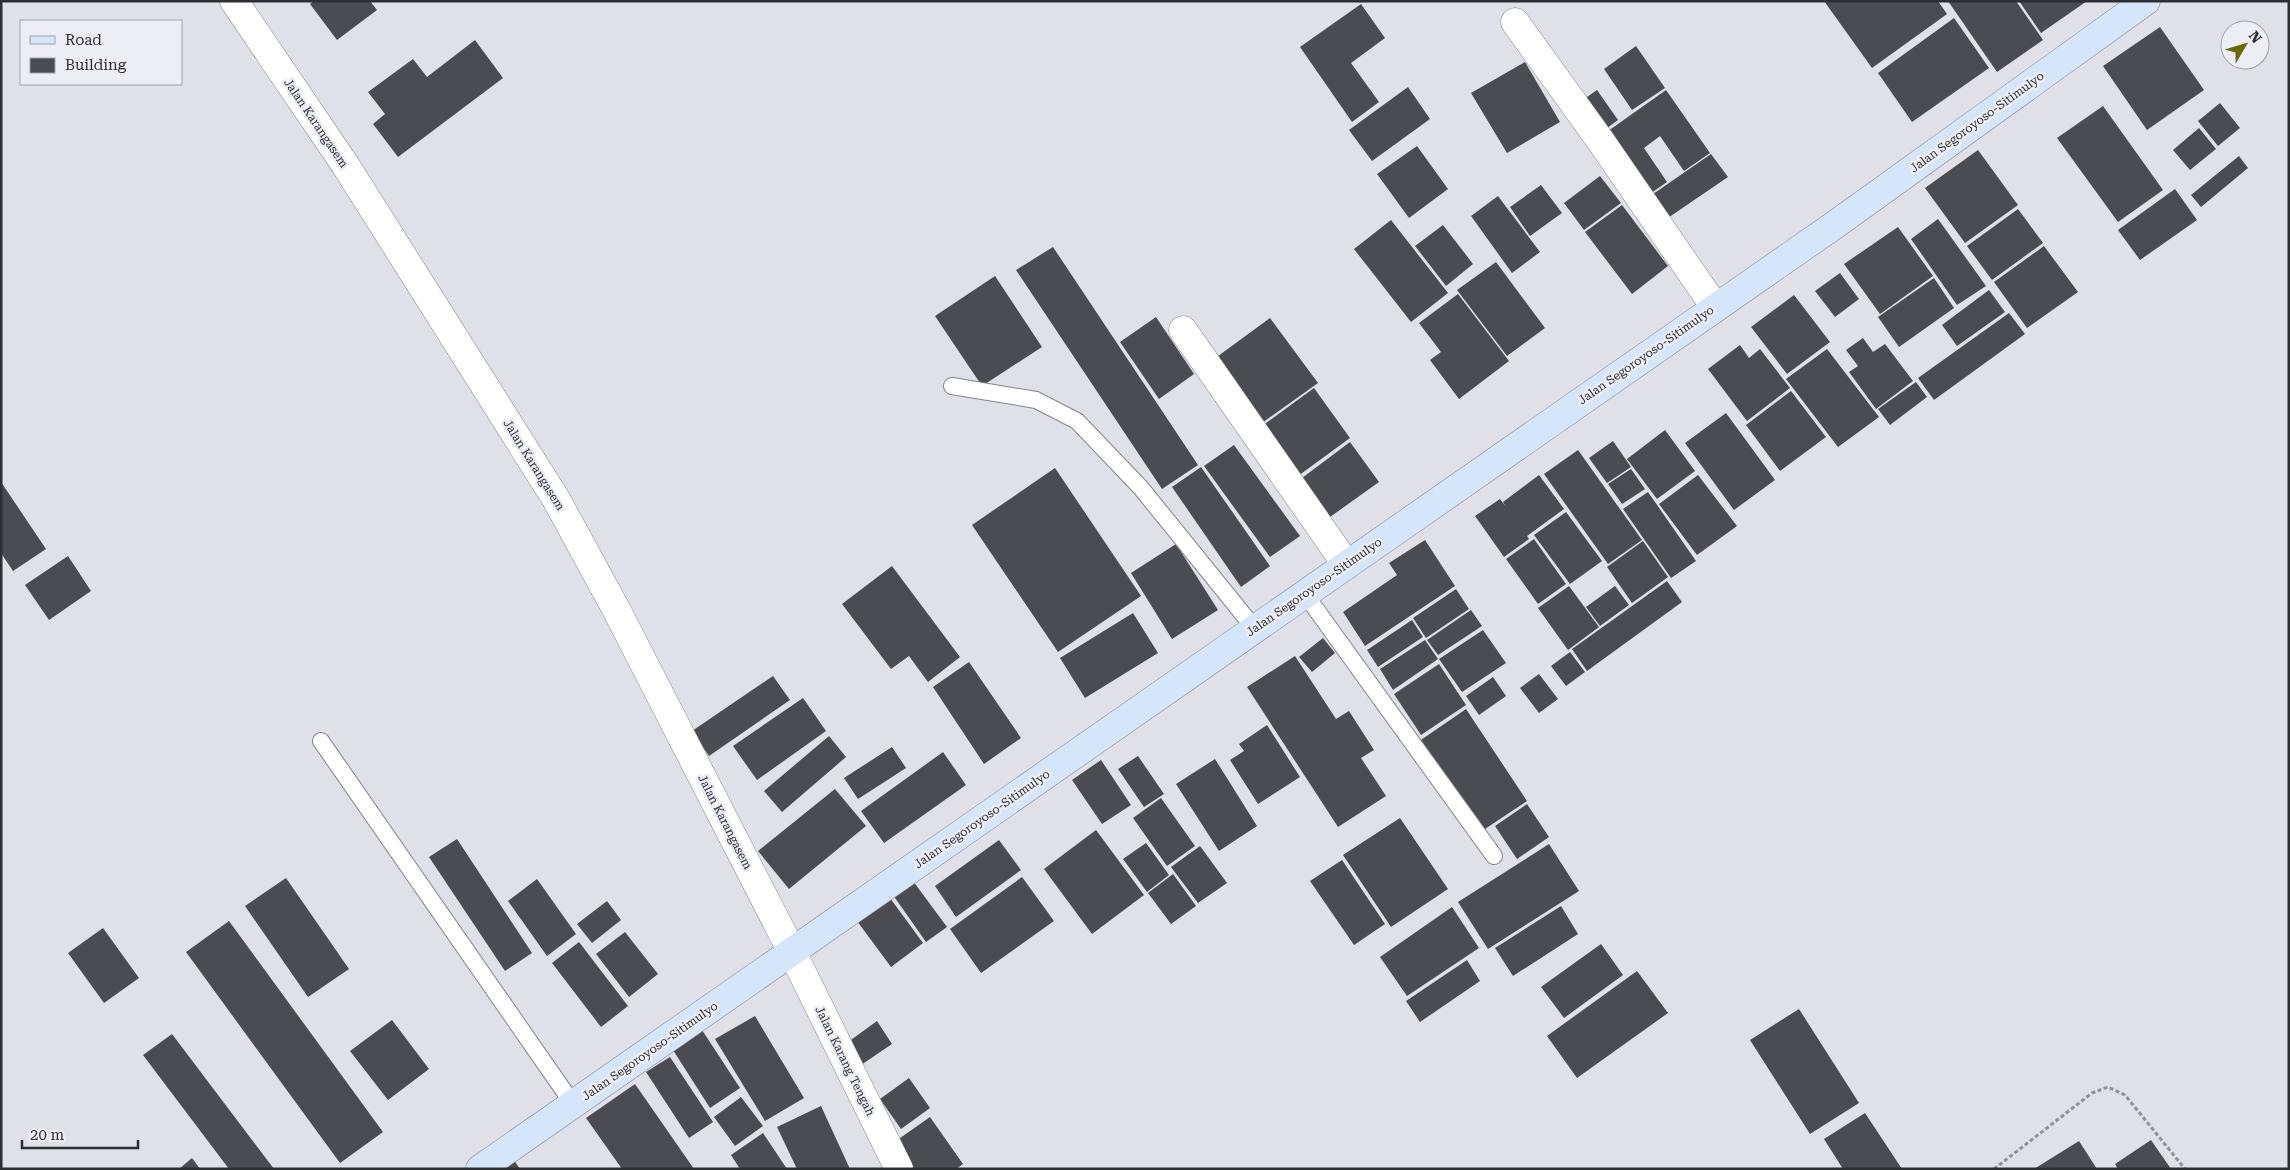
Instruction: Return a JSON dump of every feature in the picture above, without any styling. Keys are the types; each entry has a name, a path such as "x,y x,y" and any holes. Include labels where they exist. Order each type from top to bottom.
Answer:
{"main road":[{"name":"Jalan Segoroyoso-Sitimulyo","path":"480,1169 1836,224 2132,5"}],"street":[{"name":"Jalan Karangasem","path":"234,1 346,166 556,499 616,609 792,952"},
{"path":"1515,22 1600,140 1715,307"},
{"path":"1183,330 1346,564"},
{"name":"Jalan Karang Tengah","path":"792,952 899,1169"}],"lane":[{"path":"952,386 1036,400 1076,421 1141,488 1255,630"},
{"path":"1305,594 1494,856"},
{"path":"322,741 573,1104"}],"path":[{"path":"1994,1169 2092,1093 2108,1086 2125,1096 2185,1169"}],"building":[{"path":"314,1 370,1 377,10 337,40 310,4"},
{"path":"1824,1 1938,1 1947,14 1872,68"},
{"path":"1948,1 2016,1 2043,40 1997,72"},
{"path":"2019,1 2087,1 2041,33"},
{"path":"1361,4 1385,38 1351,63 1379,102 1352,122 1300,47"},
{"path":"1954,18 1989,68 1912,122 1878,73"},
{"path":"2160,27 2204,90 2147,130 2103,66"},
{"path":"475,40 503,78 398,157 373,124 385,114 368,92 413,59 427,77"},
{"path":"1636,46 1665,88 1632,110 1604,69"},
{"path":"1525,62 1560,122 1507,153 1471,93"},
{"path":"1408,87 1430,119 1372,161 1349,130"},
{"path":"1597,90 1618,120 1599,134 1577,104"},
{"path":"1666,90 1710,153 1684,171 1660,136 1644,148 1667,182 1644,198 1601,136"},
{"path":"2220,103 2240,128 2218,146 2198,121"},
{"path":"2103,106 2163,190 2118,222 2057,138"},
{"path":"2199,128 2216,149 2190,170 2173,150"},
{"path":"1417,146 1448,189 1409,218 1377,174"},
{"path":"1978,150 2018,205 1965,243 1925,188"},
{"path":"1711,154 1728,177 1659,224 1643,201"},
{"path":"2239,156 2248,168 2201,207 2191,195"},
{"path":"1600,176 1621,203 1584,230 1564,203"},
{"path":"1541,185 1562,213 1530,236 1510,207"},
{"path":"2175,189 2197,220 2140,260 2118,230"},
{"path":"1498,196 1540,252 1512,273 1471,216"},
{"path":"1622,205 1668,266 1632,294 1585,232"},
{"path":"2018,209 2043,243 1992,280 1967,246"},
{"path":"1938,219 1986,286 1957,305 1911,239"},
{"path":"1391,220 1448,293 1411,322 1354,249"},
{"path":"1443,225 1473,264 1446,286 1415,246"},
{"path":"1898,227 1933,276 1880,314 1844,264"},
{"path":"2044,246 2078,292 2027,328 1994,282"},
{"path":"1053,247 1198,465 1162,489 1016,270"},
{"path":"1496,262 1545,328 1507,356 1457,290"},
{"path":"1840,273 1859,299 1835,317 1815,291"},
{"path":"995,276 1042,347 982,386 935,316"},
{"path":"1934,278 1954,308 1899,347 1878,317"},
{"path":"1989,290 2005,312 1957,346 1942,325"},
{"path":"1458,294 1509,361 1459,399 1430,360 1441,352 1419,323"},
{"path":"1794,295 1830,342 1787,374 1751,327"},
{"path":"2009,313 2025,334 1934,400 1918,378"},
{"path":"1156,317 1194,374 1159,399 1120,342"},
{"path":"1270,318 1318,383 1262,423 1214,359"},
{"path":"1863,338 1873,352 1885,344 1913,381 1876,409 1849,372 1858,366 1846,350"},
{"path":"1740,345 1749,358 1760,349 1790,388 1747,421 1708,369"},
{"path":"1827,349 1879,417 1838,447 1786,379"},
{"path":"1916,382 1927,397 1890,425 1878,409"},
{"path":"1314,388 1350,438 1298,476 1262,426"},
{"path":"1791,391 1826,437 1780,471 1746,425"},
{"path":"1726,413 1775,480 1734,510 1685,443"},
{"path":"1665,430 1695,471 1657,499 1627,459"},
{"path":"1613,441 1631,467 1607,483 1589,458"},
{"path":"1350,442 1379,482 1330,517 1302,478"},
{"path":"1234,445 1300,536 1270,557 1204,466"},
{"path":"1578,450 1642,540 1608,564 1544,474"},
{"path":"1201,467 1270,566 1241,587 1172,487"},
{"path":"1055,468 1141,596 1058,652 972,525"},
{"path":"1631,469 1645,489 1622,504 1608,484"},
{"path":"1539,475 1564,509 1527,536 1529,539 1504,557 1475,516 1500,499 1506,507 1503,502"},
{"path":"1698,475 1737,526 1697,555 1659,504"},
{"path":"1,482 46,549 13,571 1,553"},
{"path":"1648,492 1696,561 1671,578 1623,509"},
{"path":"1566,512 1602,561 1570,584 1534,535"},
{"path":"1534,539 1566,584 1538,604 1506,559"},
{"path":"1425,540 1455,586 1365,646 1343,612 1397,575 1389,563"},
{"path":"1643,541 1668,577 1632,603 1607,567"},
{"path":"1176,544 1218,610 1172,639 1131,573"},
{"path":"68,556 91,591 49,620 25,585"},
{"path":"892,566 960,657 928,682 909,656 891,669 842,604"},
{"path":"1667,581 1682,602 1587,671 1572,649"},
{"path":"1569,586 1599,627 1568,650 1538,608"},
{"path":"1615,586 1629,605 1600,626 1586,607"},
{"path":"1456,589 1469,609 1426,638 1413,618"},
{"path":"1471,610 1482,626 1438,655 1427,640"},
{"path":"1133,613 1158,653 1085,698 1060,658"},
{"path":"1412,620 1423,637 1378,667 1367,650"},
{"path":"1483,630 1506,663 1462,692 1439,659"},
{"path":"1323,638 1335,653 1312,672 1299,657"},
{"path":"1425,640 1438,659 1393,690 1380,669"},
{"path":"1570,652 1585,672 1566,686 1551,666"},
{"path":"1295,656 1336,719 1349,711 1374,750 1361,758 1386,796 1338,827 1247,687"},
{"path":"969,662 1021,738 984,764 933,687"},
{"path":"1439,664 1466,705 1421,735 1394,694"},
{"path":"1539,674 1558,699 1539,713 1520,688"},
{"path":"773,676 790,700 709,756 692,731"},
{"path":"1493,677 1506,696 1479,715 1466,696"},
{"path":"803,698 826,731 757,780 733,746"},
{"path":"1466,709 1527,801 1479,833 1418,742"},
{"path":"1267,725 1300,777 1258,804 1230,760 1244,751 1239,744"},
{"path":"829,736 846,757 782,812 764,791"},
{"path":"892,747 906,768 858,799 844,778"},
{"path":"943,752 966,785 884,843 861,811"},
{"path":"1138,756 1164,794 1144,807 1118,769"},
{"path":"1215,759 1257,826 1219,851 1176,784"},
{"path":"1101,760 1131,805 1102,824 1072,780"},
{"path":"835,789 866,826 789,889 758,851"},
{"path":"1161,798 1195,846 1167,866 1133,818"},
{"path":"1527,804 1549,837 1517,859 1495,826"},
{"path":"1400,818 1448,889 1391,927 1343,855"},
{"path":"1096,830 1144,895 1092,934 1044,869"},
{"path":"457,839 532,953 505,971 429,857"},
{"path":"999,840 1021,870 956,917 935,886"},
{"path":"1146,843 1169,875 1147,892 1123,859"},
{"path":"1549,844 1579,891 1488,949 1458,902"},
{"path":"1200,846 1227,883 1198,903 1171,867"},
{"path":"1342,860 1385,924 1354,945 1310,881"},
{"path":"1173,874 1196,906 1171,924 1148,893"},
{"path":"1022,877 1054,921 981,973 950,929"},
{"path":"286,878 349,969 308,997 245,906"},
{"path":"537,879 576,934 547,956 508,901"},
{"path":"913,881 947,927 926,942 893,895"},
{"path":"890,898 923,943 891,967 857,921"},
{"path":"607,901 621,920 592,943 577,924"},
{"path":"1561,906 1578,934 1513,976 1495,948"},
{"path":"1452,907 1479,948 1407,996 1380,957"},
{"path":"229,921 383,1132 340,1163 186,952"},
{"path":"103,928 139,978 104,1003 68,953"},
{"path":"625,932 658,974 629,997 596,954"},
{"path":"579,942 628,1006 601,1027 552,963"},
{"path":"1601,944 1623,975 1564,1018 1541,987"},
{"path":"1467,960 1480,981 1420,1022 1406,1001"},
{"path":"1637,971 1668,1013 1577,1078 1547,1036"},
{"path":"1799,1009 1859,1103 1810,1134 1750,1040"},
{"path":"755,1016 804,1098 765,1121 715,1039"},
{"path":"392,1020 429,1069 388,1100 350,1051"},
{"path":"877,1021 892,1044 858,1067 844,1045"},
{"path":"702,1030 740,1088 710,1108 673,1050"},
{"path":"172,1034 274,1169 229,1169 143,1055"},
{"path":"670,1057 713,1122 689,1138 646,1072"},
{"path":"909,1078 930,1108 901,1129 880,1099"},
{"path":"635,1084 694,1169 622,1169 586,1118"},
{"path":"741,1097 763,1126 735,1146 714,1117"},
{"path":"821,1106 850,1169 797,1169 777,1127"},
{"path":"1865,1113 1902,1169 1843,1169 1824,1139"},
{"path":"930,1117 963,1164 956,1169 910,1169 893,1143"},
{"path":"763,1133 787,1169 740,1169 731,1155"},
{"path":"2151,1140 2171,1169 2118,1169 2115,1164"},
{"path":"2079,1141 2097,1169 2034,1169"},
{"path":"511,1156 520,1169 494,1169"},
{"path":"192,1158 200,1169 179,1169"}]}
